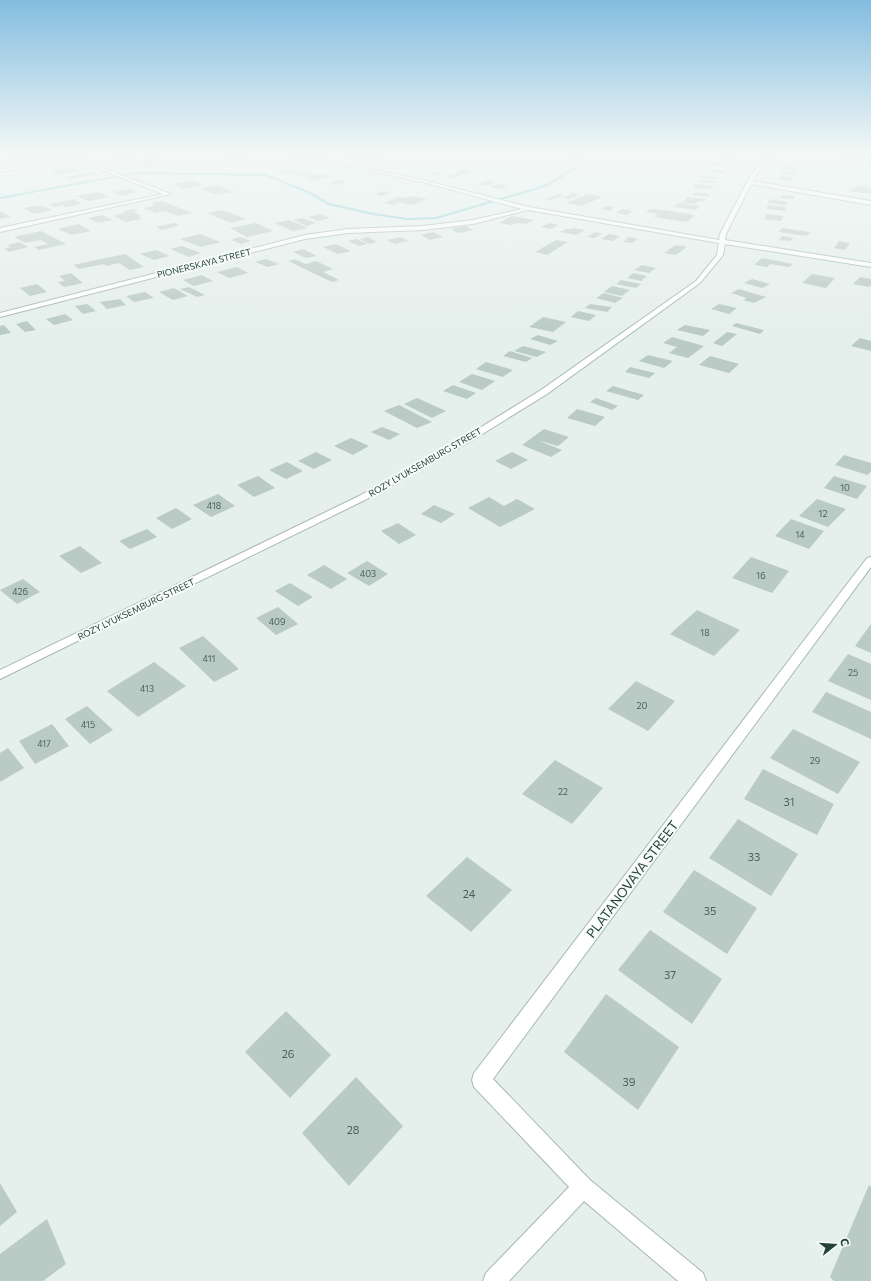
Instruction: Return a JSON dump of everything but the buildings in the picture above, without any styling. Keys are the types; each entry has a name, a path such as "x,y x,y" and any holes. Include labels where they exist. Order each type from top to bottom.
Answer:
{"street":[{"path":"0,230 76,214"},
{"name":"PIONERSKAYA STREET","path":"0,315 305,237 348,231 423,228 473,222 508,214"},
{"path":"556,214 660,232 871,265"},
{"name":"ROZY LYUKSEMBURG STREET","path":"0,675 362,498 468,438 544,392 698,282 720,255 723,234 733,214"},
{"name":"PLATANOVAYA STREET","path":"583,1187 481,1080 871,560"},
{"path":"494,1281 583,1187 695,1281"}],"waterway":[{"path":"372,214 407,219 436,218 450,214"}]}
